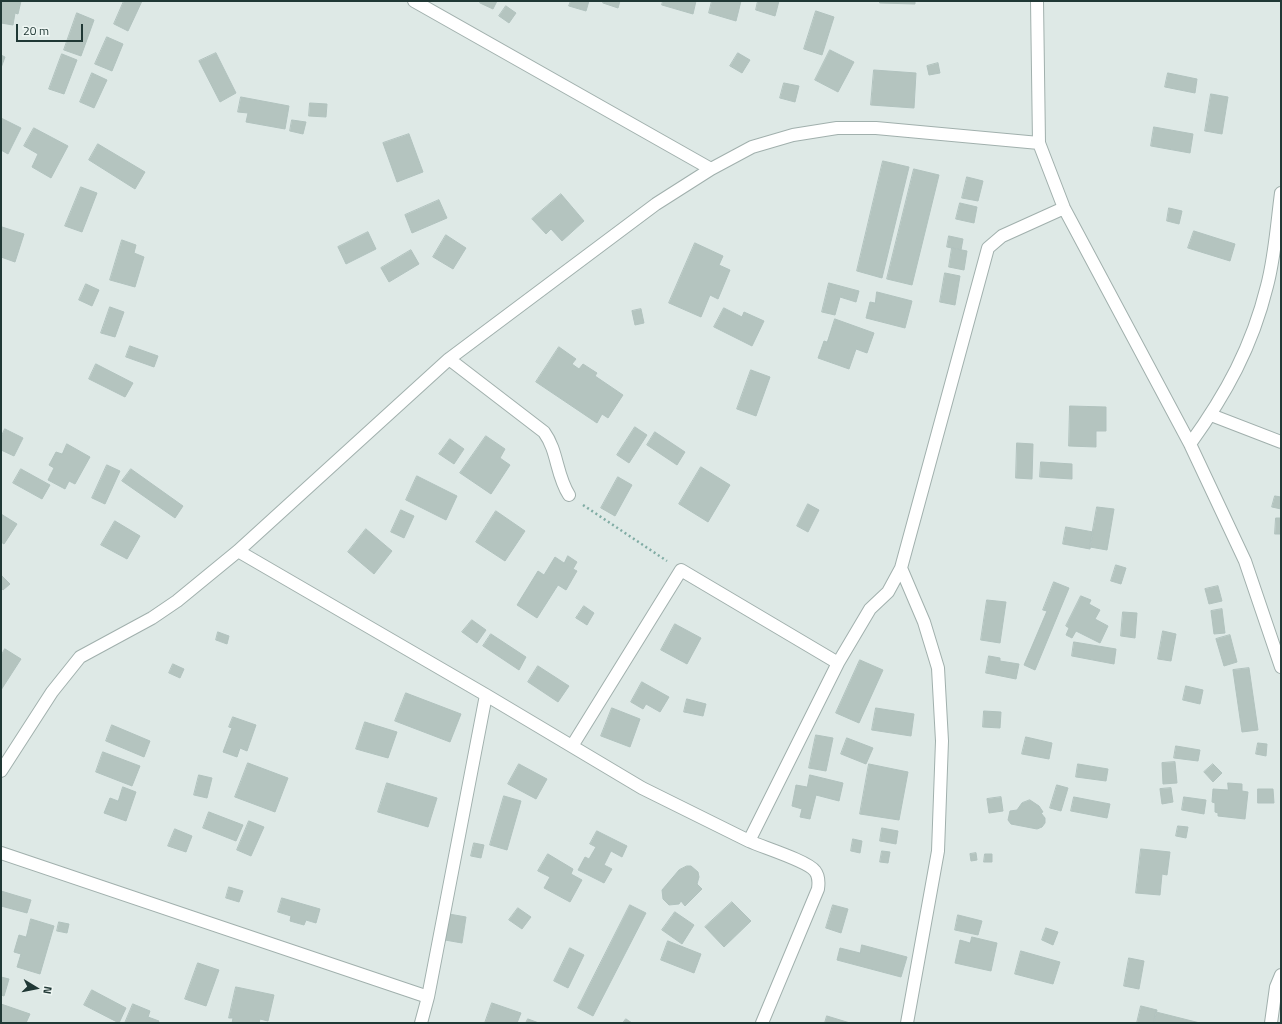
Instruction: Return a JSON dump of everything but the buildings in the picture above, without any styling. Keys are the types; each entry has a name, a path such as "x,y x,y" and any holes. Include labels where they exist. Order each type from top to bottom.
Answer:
{"street":[{"path":"414,1 711,169"},
{"path":"1038,1 1039,144 1064,208 1190,444 1245,561 1281,667"},
{"path":"1,772 52,692 80,657 152,618 177,602 238,551 449,358 656,204 711,169 752,147 793,135 837,128 876,128 1039,144"},
{"path":"1190,444 1211,415 1241,363 1255,327 1268,285 1281,193"},
{"path":"749,841 838,663 870,609 888,592 901,568 988,248 1002,236 1064,208"},
{"path":"449,358 544,432 550,441 561,481 568,495"},
{"path":"1211,415 1281,442"},
{"path":"238,551 486,695 642,788 749,841 810,866 818,876 818,889 762,1023"},
{"path":"901,568 924,622 938,668 942,741 938,851 907,1023"},
{"path":"572,746 681,570 838,663"},
{"path":"421,1023 428,997 486,695"},
{"path":"1,853 428,997"},
{"path":"1271,1023 1276,987 1281,975"}],"path":[{"path":"568,495 681,570"}]}
